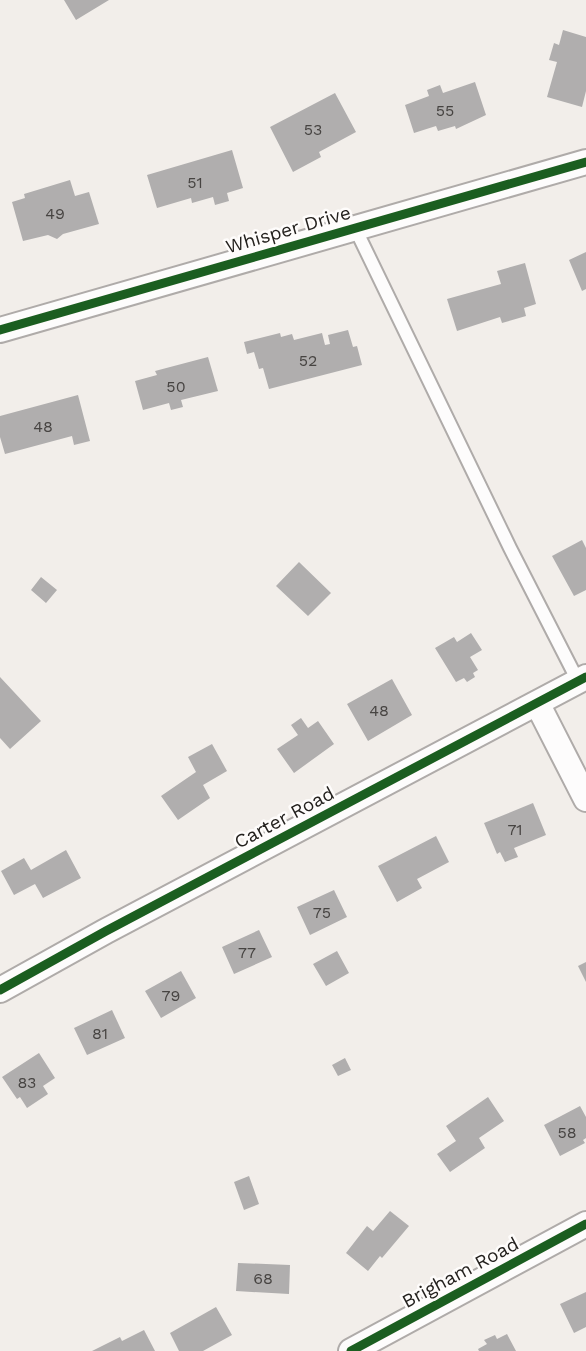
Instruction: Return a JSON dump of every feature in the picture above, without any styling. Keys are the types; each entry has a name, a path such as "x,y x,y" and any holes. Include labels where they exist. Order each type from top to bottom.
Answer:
{"street":[{"name":"Whisper Drive","path":"0,330 586,162"},
{"name":"Carter Road","path":"0,990 582,679"},
{"path":"537,703 586,799"},
{"name":"Brigham Road","path":"351,1351 586,1224"}],"lane":[{"path":"355,228 504,536 582,679"}],"building":[{"path":"64,0 109,0 76,20"},
{"path":"563,30 586,37 586,91 582,107 547,97 557,62 549,60 554,43 559,45"},
{"path":"475,82 486,115 456,129 455,126 438,131 436,126 414,133 405,105 429,96 427,90 440,85 443,93"},
{"path":"335,93 356,132 319,152 321,157 293,172 270,127"},
{"path":"232,150 243,188 227,193 229,201 215,205 213,197 192,203 191,198 157,208 147,175"},
{"path":"70,180 75,196 89,192 99,224 63,234 57,239 48,235 23,241 12,202 25,198 24,194"},
{"path":"586,252 586,289 582,291 569,260"},
{"path":"525,263 536,304 524,308 526,316 502,323 500,317 457,331 447,299 501,284 497,271"},
{"path":"348,330 353,347 357,346 362,365 269,389 263,368 259,369 254,352 247,354 244,342 280,333 281,337 292,334 294,340 322,333 325,345 330,344 328,335"},
{"path":"208,357 218,391 181,400 183,407 171,410 169,403 143,410 135,381 157,375 155,371"},
{"path":"78,395 90,441 74,445 72,436 5,454 0,437 0,416"},
{"path":"582,540 586,548 586,590 574,596 552,556"},
{"path":"299,562 331,593 308,616 276,586"},
{"path":"41,577 57,590 46,603 31,590"},
{"path":"471,633 482,650 470,657 478,670 473,673 475,677 467,682 464,678 456,682 435,648 454,637 457,642"},
{"path":"0,677 41,721 10,749 0,738"},
{"path":"392,679 412,715 368,741 347,704"},
{"path":"301,718 308,728 318,721 334,744 294,773 277,749 298,735 291,725"},
{"path":"212,744 227,771 203,785 210,798 178,820 161,796 196,772 188,757"},
{"path":"533,803 546,835 514,848 518,857 505,862 500,852 497,854 484,823"},
{"path":"436,836 449,862 417,879 422,888 397,902 378,866"},
{"path":"66,850 81,878 43,898 35,884 14,895 1,871 24,858 31,870"},
{"path":"334,890 347,917 310,935 297,907"},
{"path":"259,930 272,957 234,974 222,947"},
{"path":"337,951 349,973 326,986 313,964"},
{"path":"586,962 586,982 578,966"},
{"path":"181,971 196,998 161,1018 145,991"},
{"path":"112,1010 125,1038 87,1055 74,1028"},
{"path":"39,1053 55,1078 43,1086 48,1094 27,1108 20,1097 17,1099 2,1077"},
{"path":"345,1058 351,1070 338,1076 332,1065"},
{"path":"488,1097 504,1121 479,1138 485,1148 450,1172 437,1154 456,1141 446,1126"},
{"path":"580,1106 586,1117 586,1138 583,1140 585,1143 560,1156 544,1125"},
{"path":"249,1176 259,1204 244,1210 234,1182"},
{"path":"390,1211 409,1226 368,1271 346,1253 367,1226 373,1231"},
{"path":"238,1263 290,1265 289,1294 236,1291"},
{"path":"586,1292 586,1327 574,1333 560,1304"},
{"path":"216,1307 232,1335 203,1351 179,1351 170,1333"},
{"path":"144,1330 155,1351 92,1351 120,1337 122,1341"},
{"path":"507,1334 516,1351 479,1351 478,1349 487,1344 484,1340 495,1335 497,1339"}],"cycle path":[{"path":"0,330 586,162"},
{"path":"0,990 106,931 586,677"},
{"path":"351,1351 586,1224"}]}
